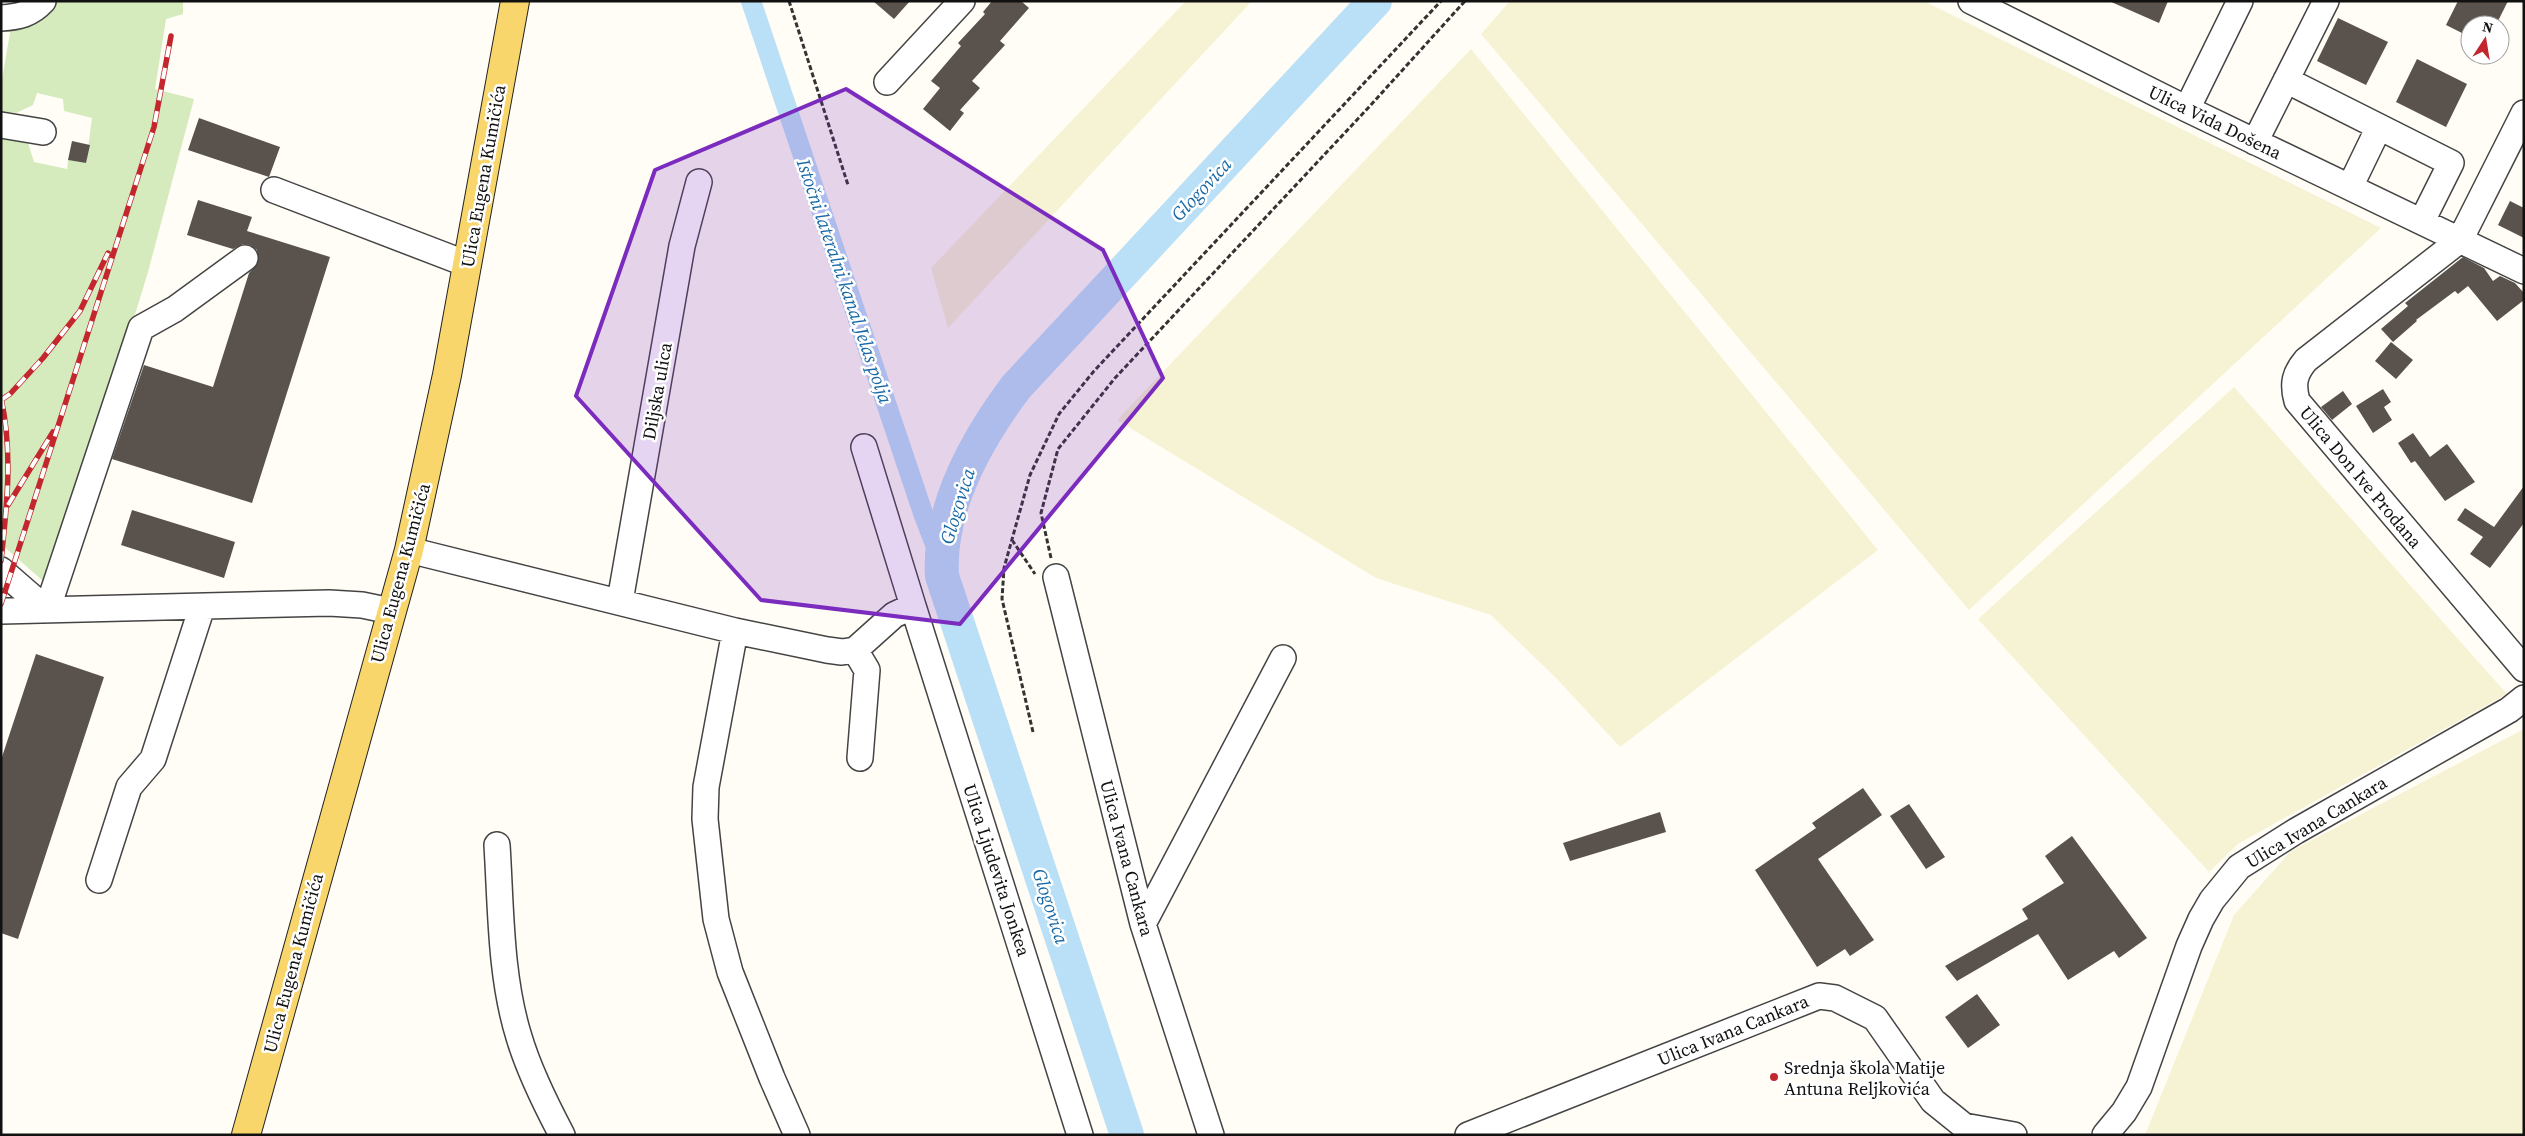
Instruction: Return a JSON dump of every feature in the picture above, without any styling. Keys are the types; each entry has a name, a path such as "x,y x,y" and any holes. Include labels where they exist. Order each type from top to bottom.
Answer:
{"main road":[{"name":"Ulica Eugena Kumičića","path":"246,1135 409,550 447,375 515,1"}],"street":[{"path":"1,18 20,17 36,9 43,1"},
{"path":"887,82 962,1"},
{"name":"Ulica Vida Došena","path":"1971,1 2187,109 2524,271"},
{"path":"2187,109 2240,1"},
{"path":"2255,142 2326,1"},
{"path":"2286,80 2451,163 2422,221"},
{"path":"2460,240 2524,112"},
{"path":"1,125 43,132"},
{"path":"2350,187 2379,127"},
{"name":"Diljska ulica","path":"620,601 682,246 699,182"},
{"path":"274,190 468,264"},
{"name":"Ulica Don Ive Prodana","path":"2460,240 2306,360 2294,378 2294,389 2297,401 2524,669"},
{"path":"48,610 141,328 175,309 245,258"},
{"name":"Ulica Ljudevita Jonkea","path":"864,447 1080,1135"},
{"path":"409,550 735,631 842,652 855,650 894,615 913,606"},
{"path":"1,570 48,610"},
{"name":"Ulica Ivana Cankara","path":"1056,578 1143,924 1211,1135"},
{"path":"1,611 328,603 362,605 391,611"},
{"path":"99,880 129,786 153,759 202,606"},
{"path":"735,631 706,787 705,819 716,919 730,972 772,1078 798,1135"},
{"path":"855,650 867,670 860,758"},
{"path":"1143,924 1283,658"},
{"name":"Ulica Ivana Cankara","path":"2105,1135 2124,1112 2139,1087 2189,946 2201,919 2212,900 2239,868 2296,831 2508,710 2524,698"},
{"path":"498,845 505,969 518,1037 540,1094 562,1135"},
{"name":"Ulica Ivana Cankara","path":"1468,1135 1819,996 1835,998 1875,1018 1933,1101 1964,1126 2014,1135"}],"path":[{"path":"789,1 848,185"},
{"path":"1032,732 1002,599 1004,568 1030,475 1059,414 1094,371 1441,1"},
{"path":"1056,578 1042,513 1058,449 1115,378 1369,107 1465,1"}],"highlighted area":[{"path":"846,89 1103,250 1163,378 960,624 761,600 576,396 655,170"}],"shaded area":[{"path":"1186,1 1252,1 948,328 931,268"},
{"path":"1510,1 1924,1 2381,228 1969,610 1481,34"},
{"path":"1471,49 1878,550 1620,747 1557,679 1491,615 1376,578 1117,420"},
{"path":"2234,387 2507,694 2238,844 2209,872 1978,619"},
{"path":"2524,729 2524,1135 2145,1135 2234,915 2291,851"}],"green space":[{"path":"56,1 183,1 183,14 166,19 155,89 194,99 148,272 51,588 1,544 1,134 27,140 34,162 67,169 68,160 86,163 92,118 64,111 63,99 37,93 33,105 16,113 1,111 1,85 11,27 53,7"}],"building":[{"path":"873,1 910,1 894,19"},
{"path":"992,1 1021,1 1029,8 1000,41 1005,45 972,81 980,88 960,110 964,113 950,131 923,109 940,88 931,81 961,46 958,43 985,14 983,12"},
{"path":"2109,1 2168,1 2159,23"},
{"path":"2458,1 2508,1 2501,15 2460,15 2460,32 2446,25"},
{"path":"2338,18 2388,42 2366,85 2317,61"},
{"path":"2417,59 2467,84 2446,127 2396,102"},
{"path":"199,118 280,147 269,177 188,150"},
{"path":"72,141 90,145 86,163 68,160"},
{"path":"198,200 252,217 247,231 330,257 252,503 112,459 144,365 213,387 249,273 258,263 257,250 250,245 243,244 233,249 187,235"},
{"path":"2510,201 2524,208 2524,238 2498,225"},
{"path":"2463,257 2484,268 2493,281 2500,276 2515,283 2524,293 2524,300 2497,321 2468,286 2458,294 2455,291 2416,320 2393,342 2381,329 2408,306 2405,303"},
{"path":"2391,342 2413,360 2396,379 2375,361"},
{"path":"2383,389 2391,402 2384,407 2392,420 2373,433 2356,406"},
{"path":"2343,391 2352,404 2332,420 2321,407"},
{"path":"2413,433 2430,457 2447,444 2475,482 2445,501 2415,461 2411,463 2398,443"},
{"path":"2524,486 2524,523 2490,568 2470,554 2483,537 2457,520 2465,508 2494,527"},
{"path":"132,510 235,542 224,578 121,545"},
{"path":"36,654 104,677 18,939 1,933 1,760"},
{"path":"1863,788 1882,815 1818,859 1874,940 1850,956 1845,949 1817,967 1755,870 1816,828 1812,823"},
{"path":"1909,804 1945,857 1926,869 1890,816"},
{"path":"1660,812 1666,832 1570,861 1563,843"},
{"path":"2072,836 2147,938 2119,958 2114,951 2068,980 2038,934 1957,981 1945,966 2028,919 2022,909 2064,883 2045,856"},
{"path":"1977,994 2000,1025 1968,1048 1945,1017"}],"waterway":[{"name":"Istočni lateralni kanal Jelas polja","path":"751,1 924,516 941,560"},
{"name":"Glogovica","path":"1127,1135 942,576 942,550 946,525 953,500 974,452 1001,407 1016,387 1375,1"}],"railway":[{"path":"1,604 154,127 171,36"},
{"path":"1,400 10,394 43,358 80,311 108,253"},
{"path":"1,398 5,418 8,459 7,499 1,561"},
{"path":"8,505 53,432"}],"place":[{"name":"Srednja škola Matije Antuna Reljkovića","path":"1774,1077"}]}
